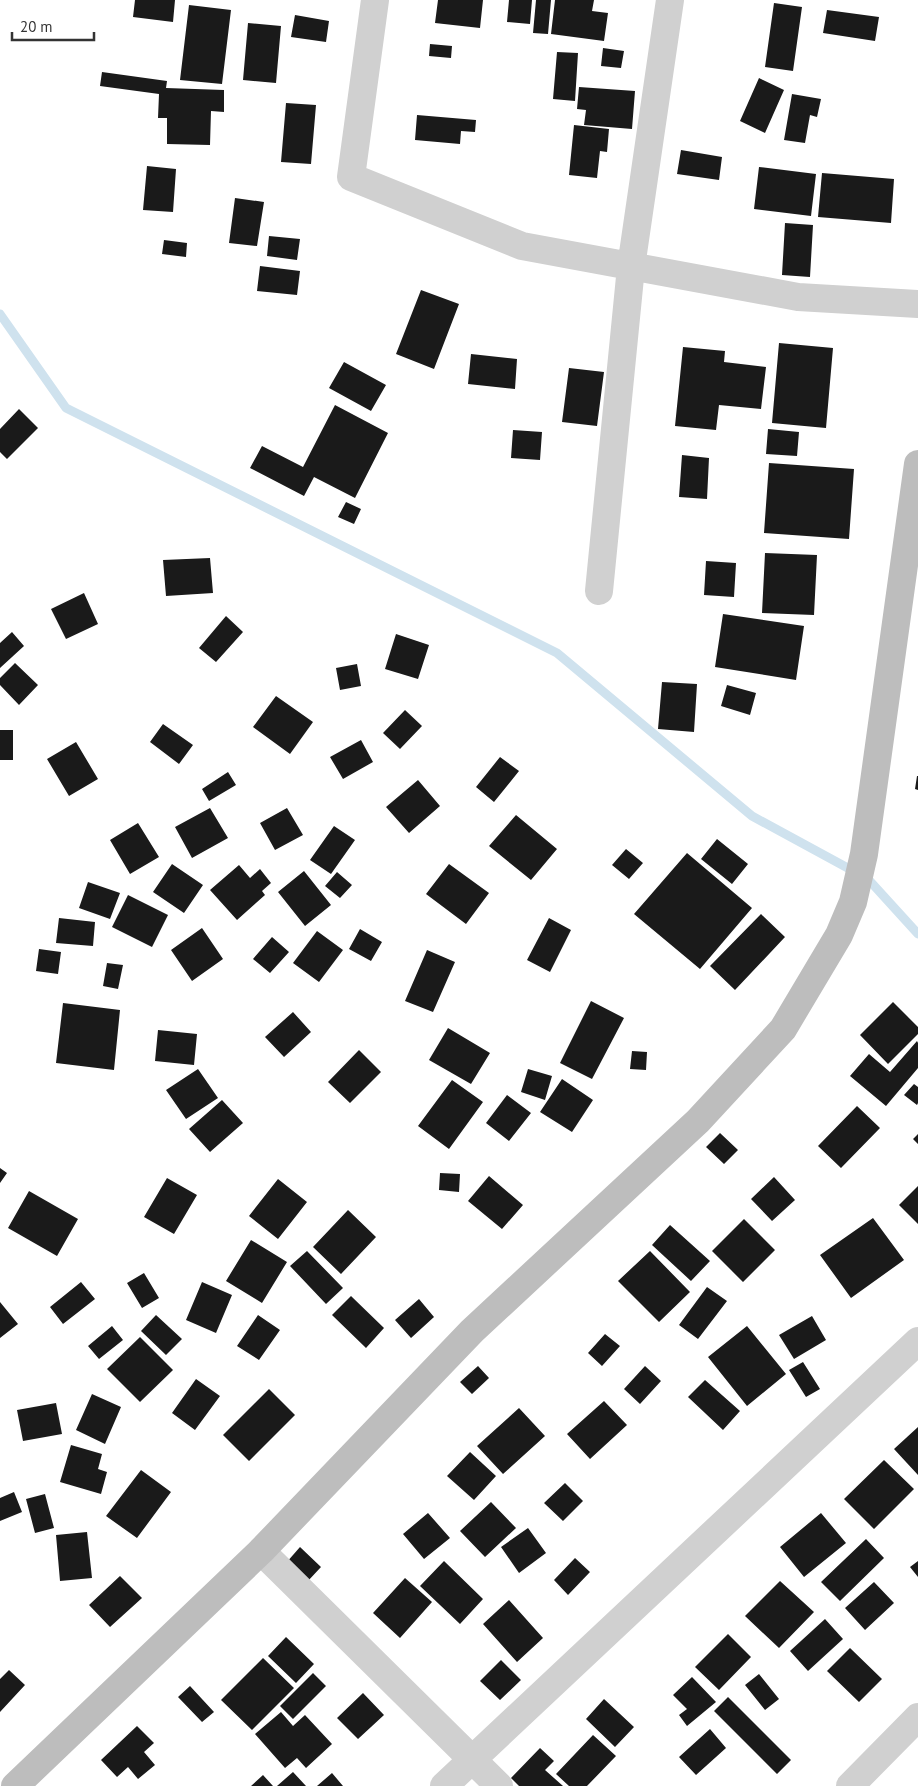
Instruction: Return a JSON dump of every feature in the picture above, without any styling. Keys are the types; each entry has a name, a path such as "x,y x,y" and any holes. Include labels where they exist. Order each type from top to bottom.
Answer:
{"street":[{"path":"375,0 351,177 522,246 798,297 918,304"},
{"path":"599,591 631,267 670,0"},
{"path":"15,1786 261,1551 472,1331 698,1121 783,1029 839,935 853,902 864,854 918,464"},
{"path":"444,1786 918,1341"},
{"path":"261,1551 499,1786"},
{"path":"850,1786 918,1717"}],"building":[{"path":"135,0 175,0 173,22 133,17"},
{"path":"438,0 483,0 480,28 435,23"},
{"path":"509,0 532,0 530,24 507,22"},
{"path":"536,0 551,0 548,34 533,33"},
{"path":"555,0 594,0 592,11 608,13 604,41 551,34"},
{"path":"774,3 802,7 793,71 765,67"},
{"path":"189,5 231,10 222,84 180,80"},
{"path":"827,10 879,17 875,41 823,33"},
{"path":"295,15 329,21 326,42 291,37"},
{"path":"248,23 281,26 276,83 243,80"},
{"path":"430,44 452,46 451,58 429,56"},
{"path":"603,48 624,51 621,68 601,66"},
{"path":"557,52 578,53 575,101 553,99"},
{"path":"102,72 167,81 166,88 224,90 224,112 211,111 210,145 167,144 167,118 158,118 159,94 100,86"},
{"path":"759,78 784,90 765,133 740,121"},
{"path":"579,87 635,91 632,129 584,125 586,110 577,109"},
{"path":"792,94 821,99 817,117 810,115 805,143 784,140"},
{"path":"286,103 316,105 311,164 281,162"},
{"path":"417,115 476,120 475,132 461,131 460,144 415,140"},
{"path":"574,125 609,129 607,152 600,151 597,178 569,175"},
{"path":"681,150 722,157 719,180 677,174"},
{"path":"147,166 176,169 173,212 143,210"},
{"path":"759,167 816,174 811,216 754,209"},
{"path":"822,173 894,179 891,223 818,217"},
{"path":"235,198 264,202 257,246 229,243"},
{"path":"785,223 813,225 810,277 782,275"},
{"path":"269,236 300,239 297,260 267,256"},
{"path":"164,240 187,243 186,257 162,254"},
{"path":"260,266 300,271 297,295 257,291"},
{"path":"421,290 459,304 434,369 396,354"},
{"path":"779,343 833,348 826,428 772,423"},
{"path":"683,347 725,351 724,362 766,367 761,409 719,405 716,430 675,426"},
{"path":"471,354 517,359 515,389 468,384"},
{"path":"344,362 386,385 371,411 329,388"},
{"path":"569,368 604,372 597,426 562,422"},
{"path":"335,405 388,433 355,498 314,477 304,496 250,468 262,446 303,467"},
{"path":"19,409 38,428 7,459 0,452 0,429"},
{"path":"768,429 799,432 797,456 766,454"},
{"path":"513,430 542,432 540,460 511,458"},
{"path":"682,455 709,458 707,499 679,497"},
{"path":"769,463 854,469 849,539 764,533"},
{"path":"346,502 361,509 354,524 338,517"},
{"path":"765,553 817,555 814,615 762,613"},
{"path":"210,558 213,593 166,596 163,560"},
{"path":"706,561 736,563 734,597 704,595"},
{"path":"84,593 98,624 66,639 51,609"},
{"path":"723,614 804,626 796,680 715,667"},
{"path":"226,616 243,632 216,662 199,648"},
{"path":"12,632 24,646 0,668 0,643"},
{"path":"396,634 429,645 418,679 385,669"},
{"path":"15,663 38,685 19,705 0,685 0,678"},
{"path":"357,664 361,686 340,690 336,668"},
{"path":"662,682 697,684 694,732 658,729"},
{"path":"727,685 756,693 750,715 721,706"},
{"path":"276,696 313,722 290,754 253,727"},
{"path":"405,710 422,726 400,749 383,733"},
{"path":"163,724 193,745 179,764 150,742"},
{"path":"0,730 13,730 13,760 0,760"},
{"path":"361,740 373,762 343,779 330,757"},
{"path":"76,742 98,779 69,796 47,759"},
{"path":"500,757 519,771 494,802 476,787"},
{"path":"228,772 236,785 209,801 202,789"},
{"path":"918,776 918,790 915,789"},
{"path":"418,780 440,806 409,833 386,807"},
{"path":"210,808 228,838 192,858 175,827"},
{"path":"287,808 303,835 275,850 260,823"},
{"path":"516,815 557,849 531,880 489,846"},
{"path":"138,823 159,857 130,874 110,840"},
{"path":"334,826 355,840 331,874 310,860"},
{"path":"717,839 748,864 732,884 701,859"},
{"path":"626,849 643,863 629,879 612,865"},
{"path":"687,853 752,908 700,969 634,914"},
{"path":"172,864 203,885 184,913 153,892"},
{"path":"449,864 489,893 466,924 426,894"},
{"path":"239,865 250,878 260,869 271,883 262,891 265,895 237,920 210,890"},
{"path":"304,871 331,905 305,926 278,892"},
{"path":"337,872 352,885 340,898 325,886"},
{"path":"88,882 120,893 110,919 79,908"},
{"path":"128,895 168,915 152,947 112,927"},
{"path":"761,914 785,937 735,990 710,966"},
{"path":"59,918 95,922 93,946 56,943"},
{"path":"549,918 571,930 550,972 527,960"},
{"path":"202,928 223,959 192,981 171,950"},
{"path":"360,929 382,942 371,961 349,949"},
{"path":"317,931 343,950 319,982 293,963"},
{"path":"272,937 289,952 270,973 253,959"},
{"path":"39,949 61,952 58,974 36,971"},
{"path":"427,950 455,962 433,1012 405,1001"},
{"path":"107,963 123,965 118,989 103,986"},
{"path":"591,1001 624,1018 592,1079 560,1063"},
{"path":"893,1002 918,1027 918,1034 888,1064 860,1035"},
{"path":"63,1003 120,1010 114,1070 56,1063"},
{"path":"293,1012 311,1032 284,1057 265,1037"},
{"path":"448,1028 490,1053 471,1084 429,1060"},
{"path":"158,1030 197,1034 194,1065 155,1061"},
{"path":"917,1041 918,1068 886,1106 850,1076 869,1054 890,1072"},
{"path":"359,1050 381,1072 350,1103 328,1082"},
{"path":"632,1051 647,1052 646,1070 630,1069"},
{"path":"198,1069 218,1098 186,1119 166,1090"},
{"path":"528,1069 552,1076 545,1100 521,1092"},
{"path":"562,1079 593,1100 572,1132 540,1112"},
{"path":"452,1080 483,1102 449,1149 418,1126"},
{"path":"914,1084 918,1087 917,1105 904,1095"},
{"path":"507,1095 531,1113 509,1141 486,1123"},
{"path":"222,1100 243,1123 210,1152 189,1129"},
{"path":"857,1106 880,1128 841,1168 818,1146"},
{"path":"720,1133 738,1150 724,1164 706,1147"},
{"path":"918,1134 918,1144 913,1139"},
{"path":"0,1168 7,1173 0,1183"},
{"path":"440,1173 460,1174 459,1192 439,1190"},
{"path":"489,1176 523,1205 502,1229 468,1201"},
{"path":"774,1177 795,1200 772,1221 751,1199"},
{"path":"167,1178 197,1195 174,1234 144,1217"},
{"path":"278,1179 307,1202 278,1239 249,1216"},
{"path":"918,1186 918,1224 899,1205"},
{"path":"29,1191 78,1219 57,1256 8,1228"},
{"path":"348,1210 376,1237 341,1274 313,1247"},
{"path":"873,1218 904,1260 851,1298 820,1255"},
{"path":"744,1219 775,1250 743,1282 712,1251"},
{"path":"670,1225 710,1261 691,1281 652,1245"},
{"path":"251,1240 287,1262 262,1303 226,1281"},
{"path":"307,1251 343,1288 326,1304 290,1266"},
{"path":"650,1251 690,1292 659,1322 618,1281"},
{"path":"144,1273 159,1298 142,1308 127,1283"},
{"path":"81,1282 95,1299 63,1324 50,1307"},
{"path":"202,1282 232,1295 216,1333 186,1320"},
{"path":"707,1287 727,1301 698,1339 679,1325"},
{"path":"351,1296 384,1328 366,1348 332,1315"},
{"path":"419,1299 434,1317 411,1338 395,1320"},
{"path":"0,1302 18,1324 0,1338"},
{"path":"156,1315 182,1339 166,1355 141,1331"},
{"path":"258,1315 280,1330 259,1360 237,1346"},
{"path":"812,1316 826,1340 794,1359 779,1335"},
{"path":"112,1326 123,1340 99,1359 88,1346"},
{"path":"747,1326 786,1374 747,1406 708,1357"},
{"path":"605,1334 620,1346 602,1366 588,1353"},
{"path":"140,1337 173,1370 140,1402 107,1369"},
{"path":"803,1362 820,1389 806,1397 789,1370"},
{"path":"478,1366 489,1378 472,1394 460,1382"},
{"path":"645,1366 661,1381 640,1404 624,1389"},
{"path":"196,1379 220,1396 195,1430 172,1413"},
{"path":"705,1380 740,1411 723,1430 688,1397"},
{"path":"269,1389 295,1415 249,1461 223,1435"},
{"path":"92,1394 121,1407 105,1444 76,1430"},
{"path":"604,1401 627,1425 590,1459 567,1434"},
{"path":"56,1403 62,1434 23,1441 17,1410"},
{"path":"519,1408 545,1436 503,1474 477,1446"},
{"path":"918,1427 918,1475 894,1449"},
{"path":"71,1445 102,1454 98,1469 107,1472 101,1494 60,1482"},
{"path":"470,1452 496,1476 474,1500 447,1476"},
{"path":"884,1460 914,1489 874,1529 844,1499"},
{"path":"141,1470 171,1492 137,1538 106,1516"},
{"path":"565,1483 583,1501 563,1521 544,1503"},
{"path":"14,1492 22,1512 0,1521 0,1498"},
{"path":"45,1494 54,1528 35,1533 26,1499"},
{"path":"491,1502 516,1528 485,1557 460,1531"},
{"path":"428,1513 450,1538 424,1559 403,1534"},
{"path":"821,1513 846,1543 804,1577 780,1547"},
{"path":"528,1528 546,1553 519,1573 501,1547"},
{"path":"87,1532 92,1578 60,1581 56,1535"},
{"path":"866,1539 884,1558 840,1601 821,1582"},
{"path":"300,1547 321,1567 307,1582 286,1563"},
{"path":"575,1558 590,1572 568,1595 554,1580"},
{"path":"444,1561 483,1599 460,1624 420,1586"},
{"path":"918,1561 918,1577 910,1567"},
{"path":"120,1576 142,1598 110,1627 89,1605"},
{"path":"405,1578 432,1602 400,1638 373,1613"},
{"path":"780,1581 814,1612 779,1648 745,1616"},
{"path":"874,1582 894,1603 865,1630 845,1608"},
{"path":"509,1600 543,1638 517,1662 483,1624"},
{"path":"825,1619 843,1639 808,1671 790,1651"},
{"path":"728,1634 751,1657 719,1690 695,1667"},
{"path":"286,1637 314,1664 296,1683 268,1656"},
{"path":"850,1648 882,1679 859,1702 827,1671"},
{"path":"263,1658 294,1688 252,1730 221,1700"},
{"path":"501,1660 521,1680 500,1700 480,1681"},
{"path":"9,1670 25,1685 0,1712 0,1679"},
{"path":"313,1673 326,1686 293,1719 280,1706"},
{"path":"759,1674 779,1699 765,1710 745,1685"},
{"path":"692,1677 716,1702 687,1726 679,1715 687,1709 673,1695"},
{"path":"190,1686 214,1712 202,1722 178,1697"},
{"path":"363,1693 384,1715 358,1739 337,1718"},
{"path":"728,1697 791,1760 777,1774 714,1711"},
{"path":"604,1699 634,1727 615,1747 586,1719"},
{"path":"281,1712 293,1726 305,1715 332,1744 306,1768 297,1758 285,1768 255,1734"},
{"path":"137,1726 154,1743 144,1752 155,1765 138,1779 128,1767 117,1777 101,1760"},
{"path":"710,1729 726,1748 696,1775 679,1757"},
{"path":"593,1735 616,1756 587,1786 569,1786 556,1774"},
{"path":"540,1748 554,1761 545,1770 563,1786 519,1786 511,1778"},
{"path":"293,1772 306,1786 277,1786"},
{"path":"332,1773 343,1786 317,1786"},
{"path":"263,1775 273,1786 251,1786"}],"waterway":[{"path":"0,314 66,408 557,653 752,816 868,879 918,934"}]}
